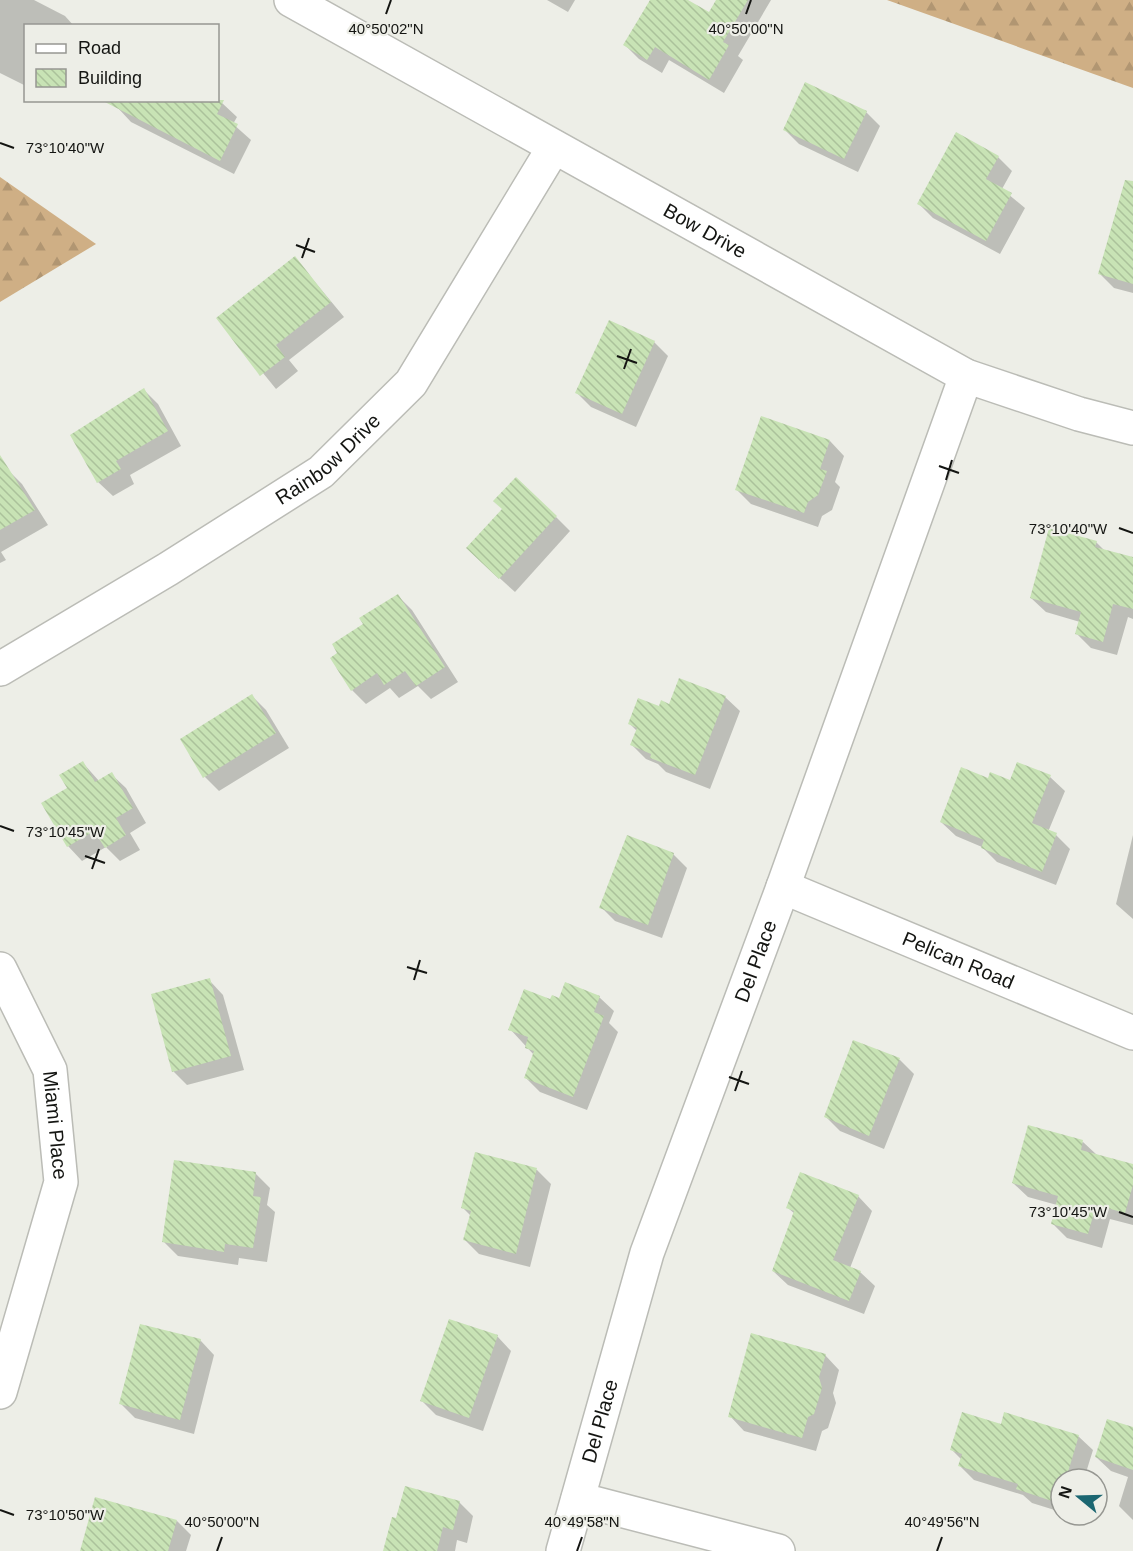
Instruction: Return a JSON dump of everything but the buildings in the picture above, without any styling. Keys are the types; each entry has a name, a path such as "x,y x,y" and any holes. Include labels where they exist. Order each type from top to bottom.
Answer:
{"street":[{"name":"Bow Drive","path":"291,0 966,376 1079,414 1133,428"},
{"name":"Rainbow Drive","path":"0,669 168,569 321,472 411,383 554,147"},
{"name":"Del Place","path":"563,1551 647,1253 783,887 966,376"},
{"name":"Pelican Road","path":"783,887 1133,1033"},
{"name":"Miami Place","path":"0,969 51,1070 61,1182 0,1392"},
{"path":"578,1499 777,1551"}],"green space":[{"path":"887,0 1133,0 1133,88"},
{"path":"0,177 96,244 0,302"}]}
